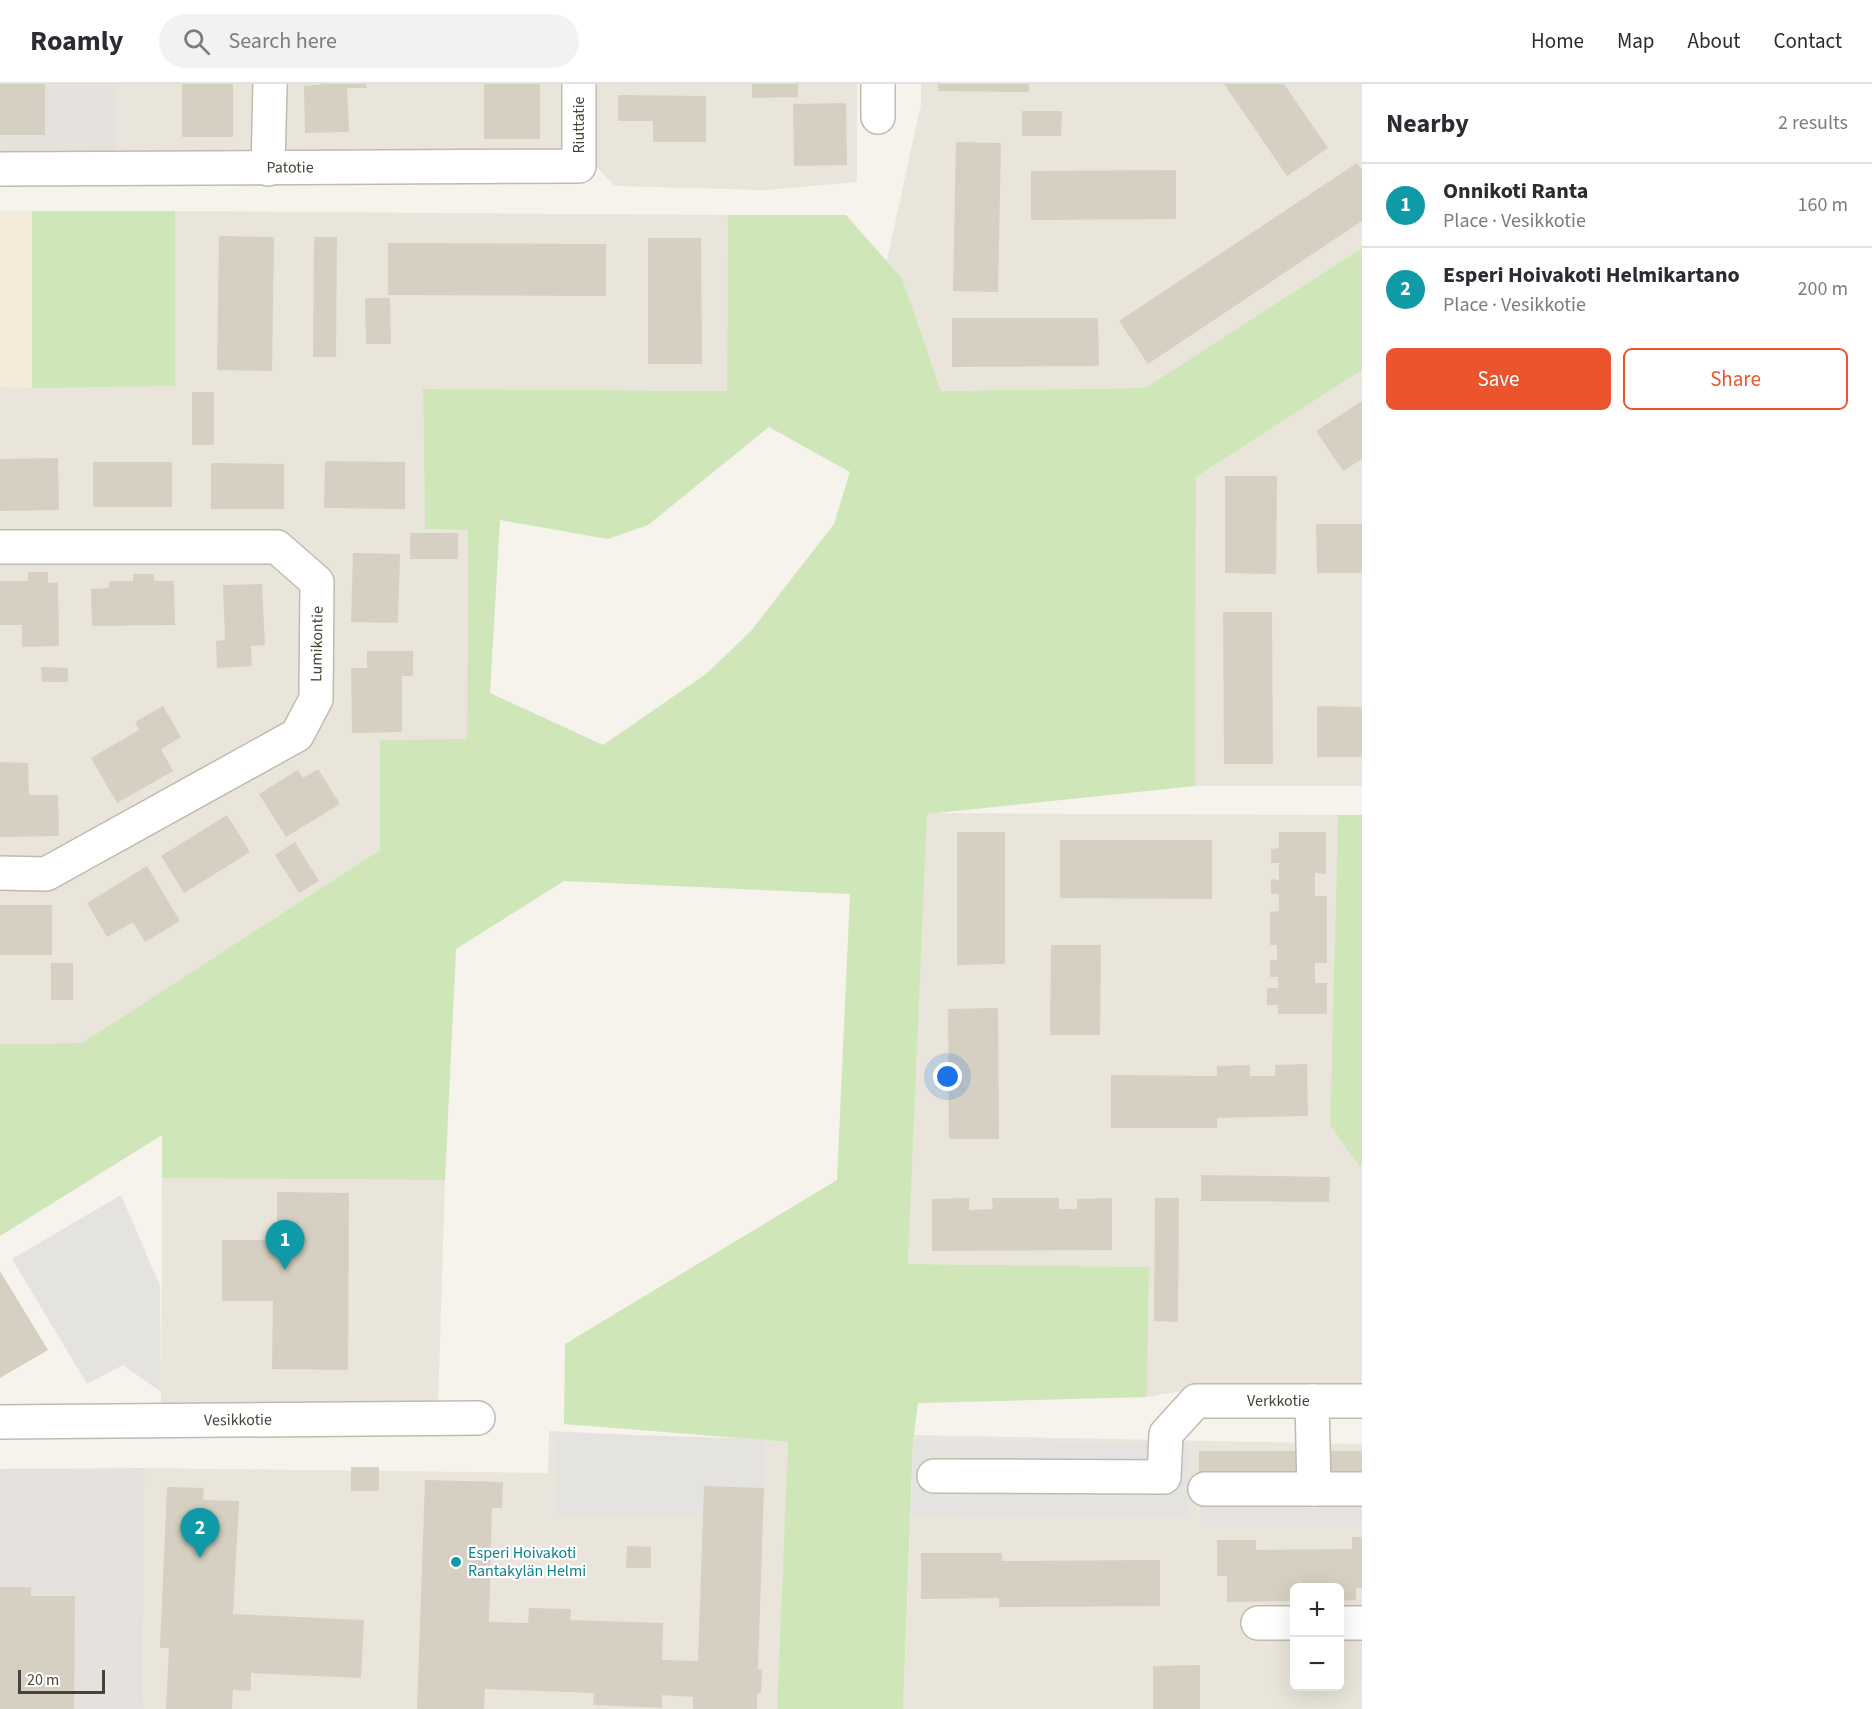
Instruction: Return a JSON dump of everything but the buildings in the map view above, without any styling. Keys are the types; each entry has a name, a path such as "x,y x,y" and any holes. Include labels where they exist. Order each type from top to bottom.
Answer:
{"street":[{"path":"268,169 270,84"},
{"name":"Riuttatie","path":"579,84 579,166"},
{"path":"878,84 878,117"},
{"name":"Patotie","path":"0,169 579,166"},
{"name":"Lumikontie","path":"0,547 277,548 318,582 316,699 297,735 46,874 0,873"},
{"name":"Verkkotie","path":"934,1476 1164,1477 1166,1434 1196,1401 1362,1401"},
{"path":"1312,1401 1314,1489"},
{"name":"Vesikkotie","path":"0,1422 478,1418"},
{"path":"1205,1489 1362,1489"},
{"path":"1258,1623 1290,1623"},
{"path":"1344,1623 1362,1623"}],"shaded area":[{"path":"0,84 116,84 116,160 0,160"},
{"path":"116,84 857,84 857,182 768,190 614,186 597,167 564,160 116,160"},
{"path":"921,84 1362,84 1362,248 1145,388 941,391 902,278 887,260 921,104"},
{"path":"0,211 32,211 32,388 0,387"},
{"path":"175,211 728,215 727,391 423,389 425,529 468,530 467,740 380,740 380,850 82,1043 0,1044 0,387 175,386"},
{"path":"1362,370 1362,786 1195,786 1196,477"},
{"path":"927,813 1338,815 1330,1125 1360,1167 1362,1165 1362,1383 1216,1385 1147,1397 1149,1267 908,1264"},
{"path":"162,1178 445,1180 438,1406 161,1404"},
{"path":"121,1195 160,1286 161,1392 123,1365 87,1384 12,1259"},
{"path":"549,1431 788,1442 777,1709 143,1709 145,1468 548,1473"},
{"path":"558,1433 765,1439 764,1488 704,1486 703,1516 556,1515"},
{"path":"914,1435 1362,1444 1362,1709 903,1709"},
{"path":"913,1442 1187,1443 1187,1517 911,1516"},
{"path":"145,1468 143,1709 0,1709 0,1469"},
{"path":"1201,1499 1362,1499 1362,1526 1200,1527"}],"green space":[{"path":"32,211 175,211 175,386 32,388"},
{"path":"728,215 846,215 902,278 941,391 1145,388 1362,248 1362,370 1196,477 1195,786 927,814 908,1264 1149,1267 1147,1397 918,1403 913,1442 903,1709 777,1709 788,1442 564,1424 565,1344 837,1180 850,894 564,881 456,949 445,1180 162,1178 162,1135 0,1236 0,1044 82,1043 380,850 380,740 467,739 468,530 425,529 423,389 727,391","holes":["769,427 850,472 834,524 751,631 706,674 603,745 490,693 500,520 608,539 648,525"]},
{"path":"1338,815 1362,815 1362,1165 1360,1167 1330,1125"}],"place":[{"name":"Onnikoti Ranta","path":"285,1270"},
{"name":"Esperi Hoivakoti Helmikartano","path":"200,1558"},
{"name":"Esperi Hoivakoti Rantakylän Helmi","path":"456,1562"}]}
